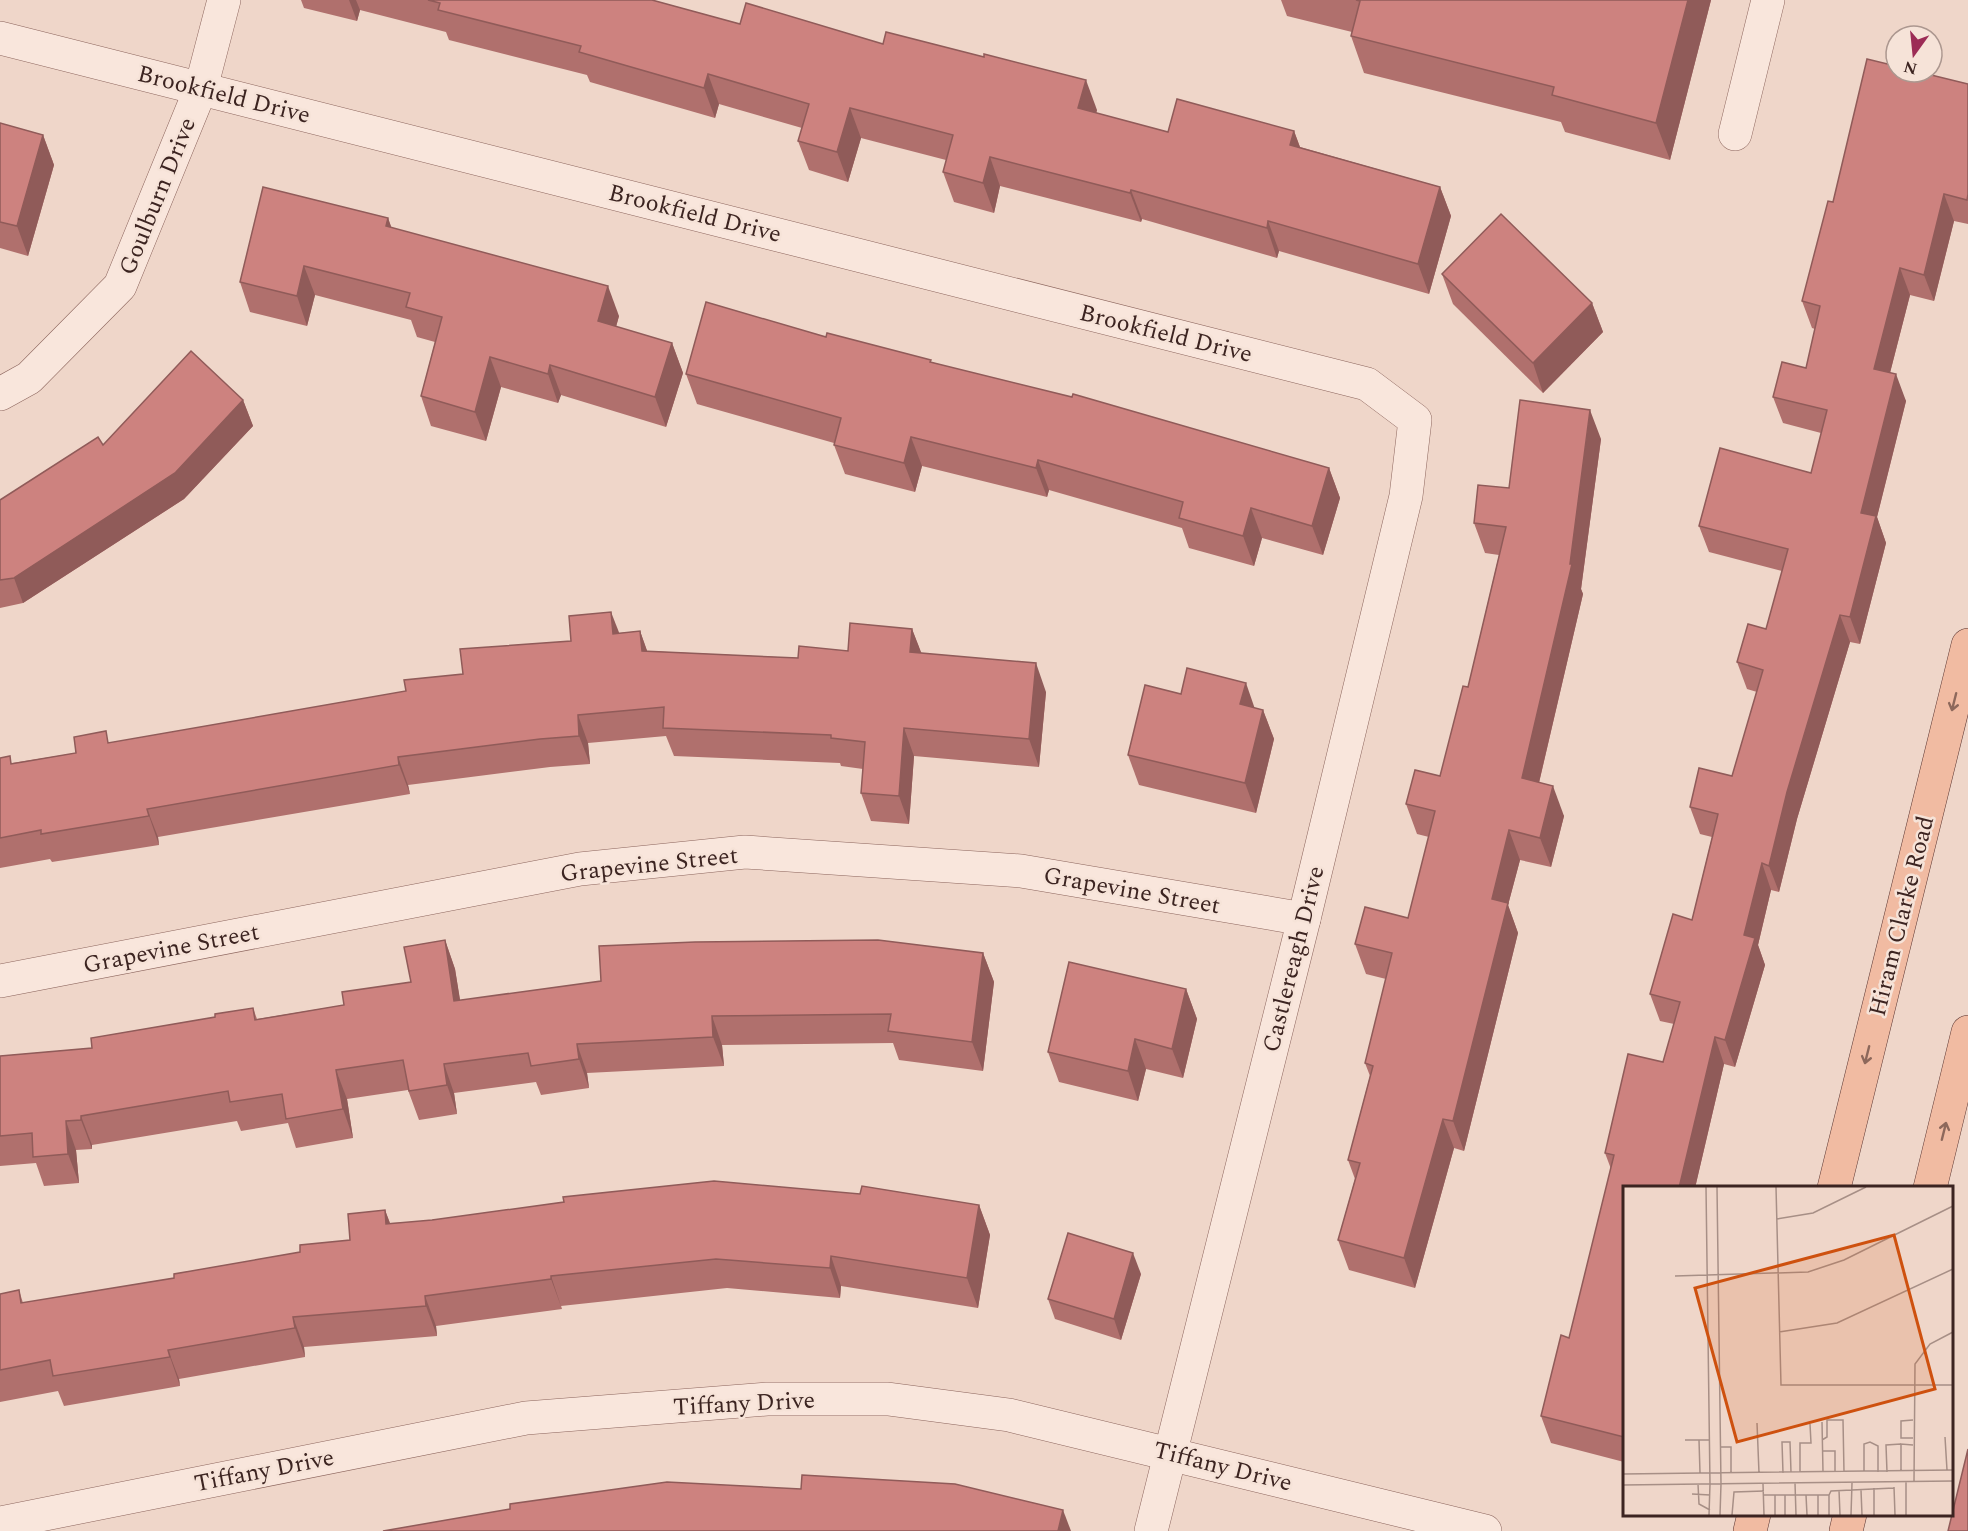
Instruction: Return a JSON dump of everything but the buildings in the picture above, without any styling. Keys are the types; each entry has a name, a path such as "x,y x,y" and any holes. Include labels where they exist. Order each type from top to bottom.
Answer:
{"main road":[{"name":"Hiram Clarke Road","path":"1834,1186 1968,645"},
{"path":"1930,1186 1968,1032"},
{"path":"1750,1531 1754,1516"},
{"path":"1846,1531 1851,1516"}],"street":[{"name":"Goulburn Drive","path":"0,394 29,378 120,286 201,88 224,0"},
{"path":"1735,134 1768,0"},
{"name":"Brookfield Drive","path":"0,38 1355,381 1366,384 1386,398"},
{"name":"Castlereagh Drive","path":"1151,1531 1304,919 1406,496 1414,420 1386,398"},
{"name":"Grapevine Street","path":"0,981 580,869 746,852 1021,871 1304,919"},
{"name":"Tiffany Drive","path":"0,1523 526,1418 767,1399 888,1399 998,1413 1171,1453 1485,1531"}]}
